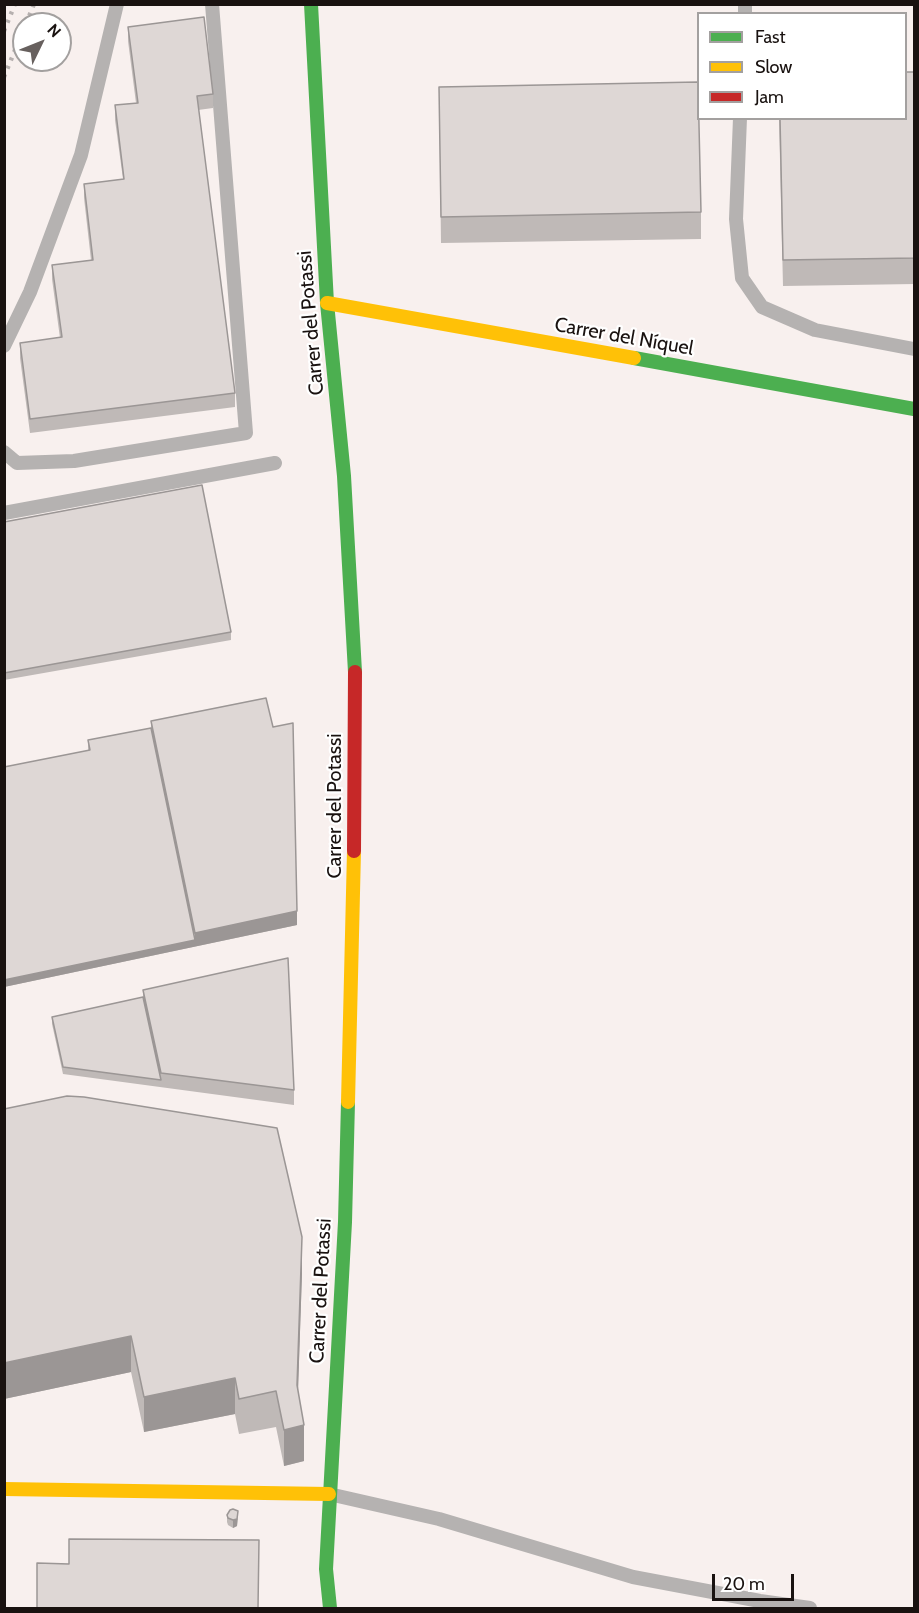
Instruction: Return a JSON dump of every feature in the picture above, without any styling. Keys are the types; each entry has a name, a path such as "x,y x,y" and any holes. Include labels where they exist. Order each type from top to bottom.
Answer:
{"street":[{"name":"Carrer del Potassi","path":"311,4 327,303 344,476 355,666 353,946 345,1222 326,1569 330,1608"},
{"name":"Carrer del Níquel","path":"327,303 915,410"},
{"path":"4,1489 329,1494"}],"lane":[{"path":"4,346 30,292 81,155 117,4"},
{"path":"4,452 17,463 74,461 246,433 212,4"},
{"path":"740,120 736,219 742,278 762,307 815,330 915,349"},
{"path":"4,513 275,463"},
{"path":"329,1494 440,1519 633,1577 810,1608"}],"building":[{"path":"204,17 213,94 197,96 235,393 30,419 20,343 62,337 52,265 93,260 84,184 124,179 115,105 138,103 128,27"},
{"path":"907,72 915,72 915,258 783,260 780,120 907,120"},
{"path":"697,82 701,212 441,217 439,87"},
{"path":"202,485 231,632 4,673 4,522"},
{"path":"266,698 273,727 293,723 297,911 195,933 151,721"},
{"path":"151,728 195,940 4,980 4,767 90,750 88,740"},
{"path":"288,958 294,1090 161,1073 143,990"},
{"path":"143,997 161,1080 63,1067 52,1017"},
{"path":"67,1096 277,1128 302,1237 297,1385 304,1425 284,1430 276,1391 239,1399 235,1378 144,1397 131,1336 4,1363 4,1109"},
{"path":"233,1509 238,1511 237,1519 233,1520 227,1515"},
{"path":"69,1539 259,1540 258,1608 37,1608 37,1563 69,1564"}],"railway":[{"path":"4,31 15,4"},
{"path":"31,12 34,4"},
{"path":"4,77 12,57"}],"traffic: fast":[{"path":"311,4 327,303 344,476 355,672"},
{"path":"634,358 914,409"},
{"path":"330,1608 326,1569 345,1222 348,1102"}],"traffic: slow":[{"path":"327,303 634,358"},
{"path":"348,1102 354,851"},
{"path":"4,1489 329,1494"}],"traffic: jam":[{"path":"354,851 355,672"}]}
